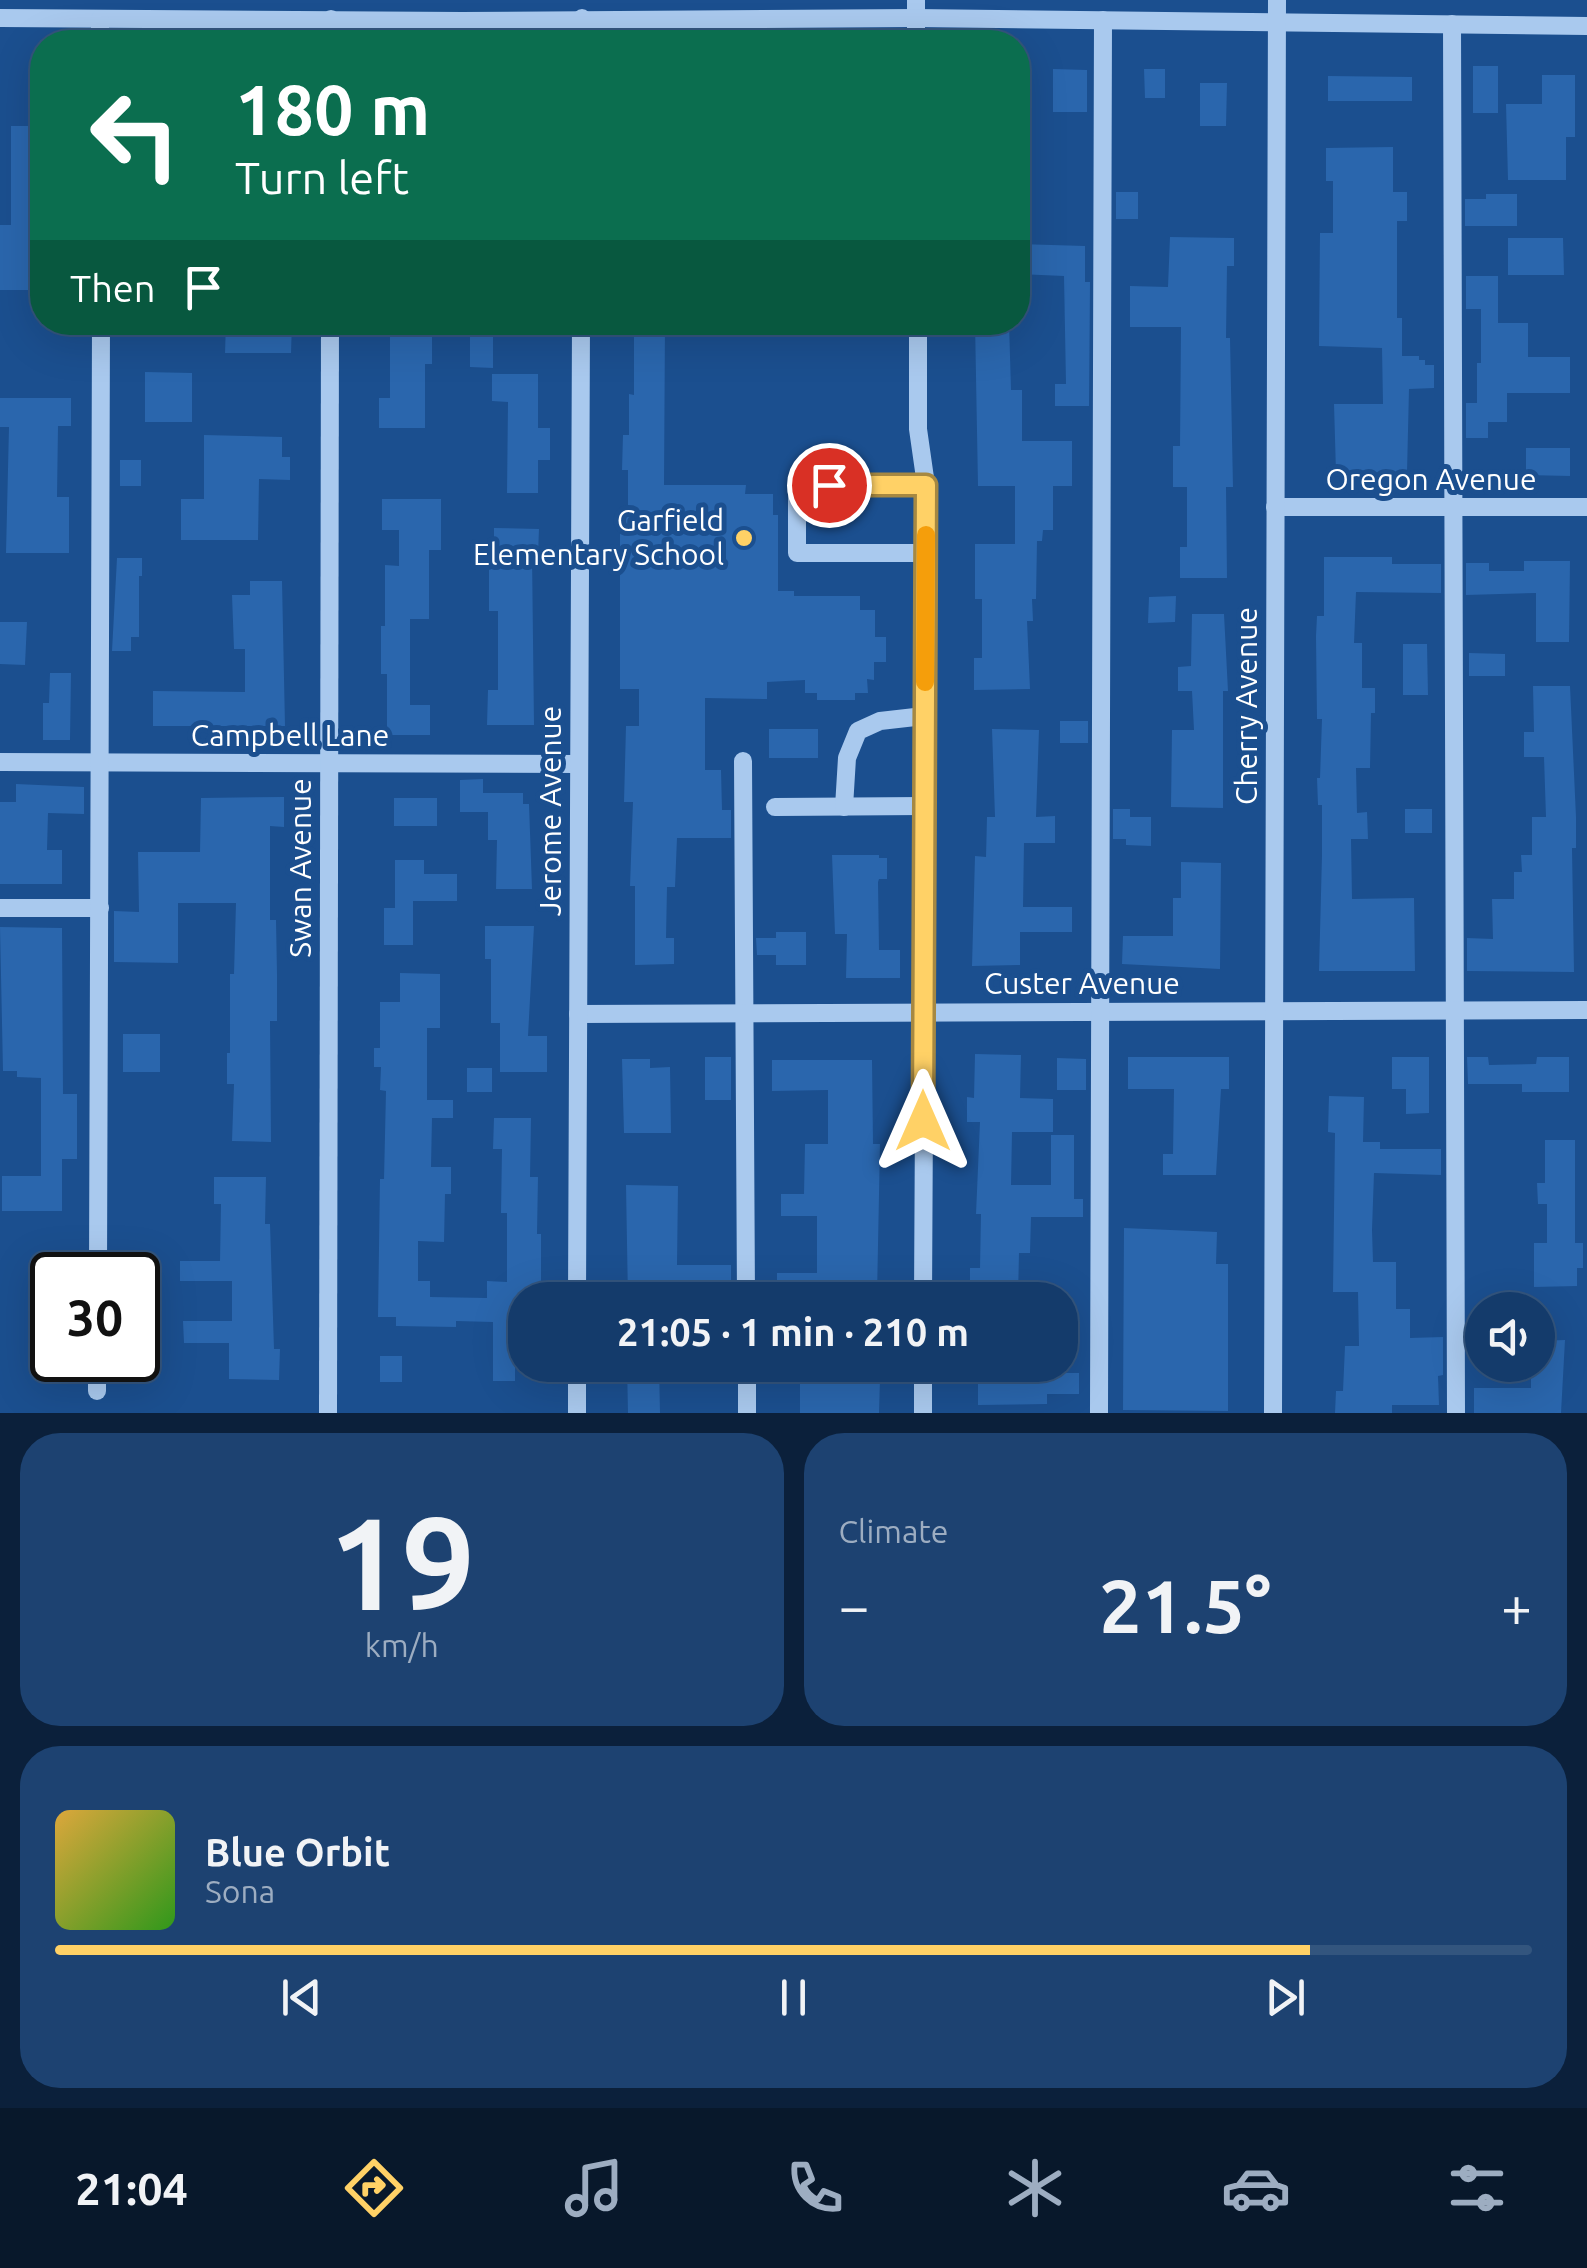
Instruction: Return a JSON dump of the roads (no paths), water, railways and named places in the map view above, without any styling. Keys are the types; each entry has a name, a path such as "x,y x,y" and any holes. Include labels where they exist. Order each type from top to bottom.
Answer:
{"street":[{"path":"462,0 462,21"},
{"name":"Cherry Avenue","path":"1273,1413 1276,0"},
{"path":"0,18 462,21 916,9 1103,20 1587,26"},
{"path":"582,18 582,30"},
{"path":"100,19 100,30"},
{"path":"331,20 331,30"},
{"path":"1100,1413 1103,20"},
{"path":"1452,24 1456,1413"},
{"path":"98,1252 101,335"},
{"name":"Swan Avenue","path":"328,1413 330,335"},
{"name":"Jerome Avenue","path":"577,1282 581,335"},
{"path":"918,335 918,429 926,485 923,1282"},
{"path":"926,485 796,484 796,553 926,553"},
{"name":"Oregon Avenue","path":"1275,507 1587,507"},
{"path":"844,807 846,758 858,731 880,720 924,716"},
{"path":"743,761 746,1282"},
{"name":"Campbell Lane","path":"0,762 579,764"},
{"path":"775,807 924,806"},
{"path":"0,908 100,908"},
{"name":"Custer Avenue","path":"578,1014 1587,1010"},
{"path":"97,1382 97,1390"},
{"path":"576,1413 577,1382"},
{"path":"746,1382 747,1413"},
{"path":"923,1382 923,1413"}],"place":[{"name":"Garfield Elementary School","path":"744,538"}]}
